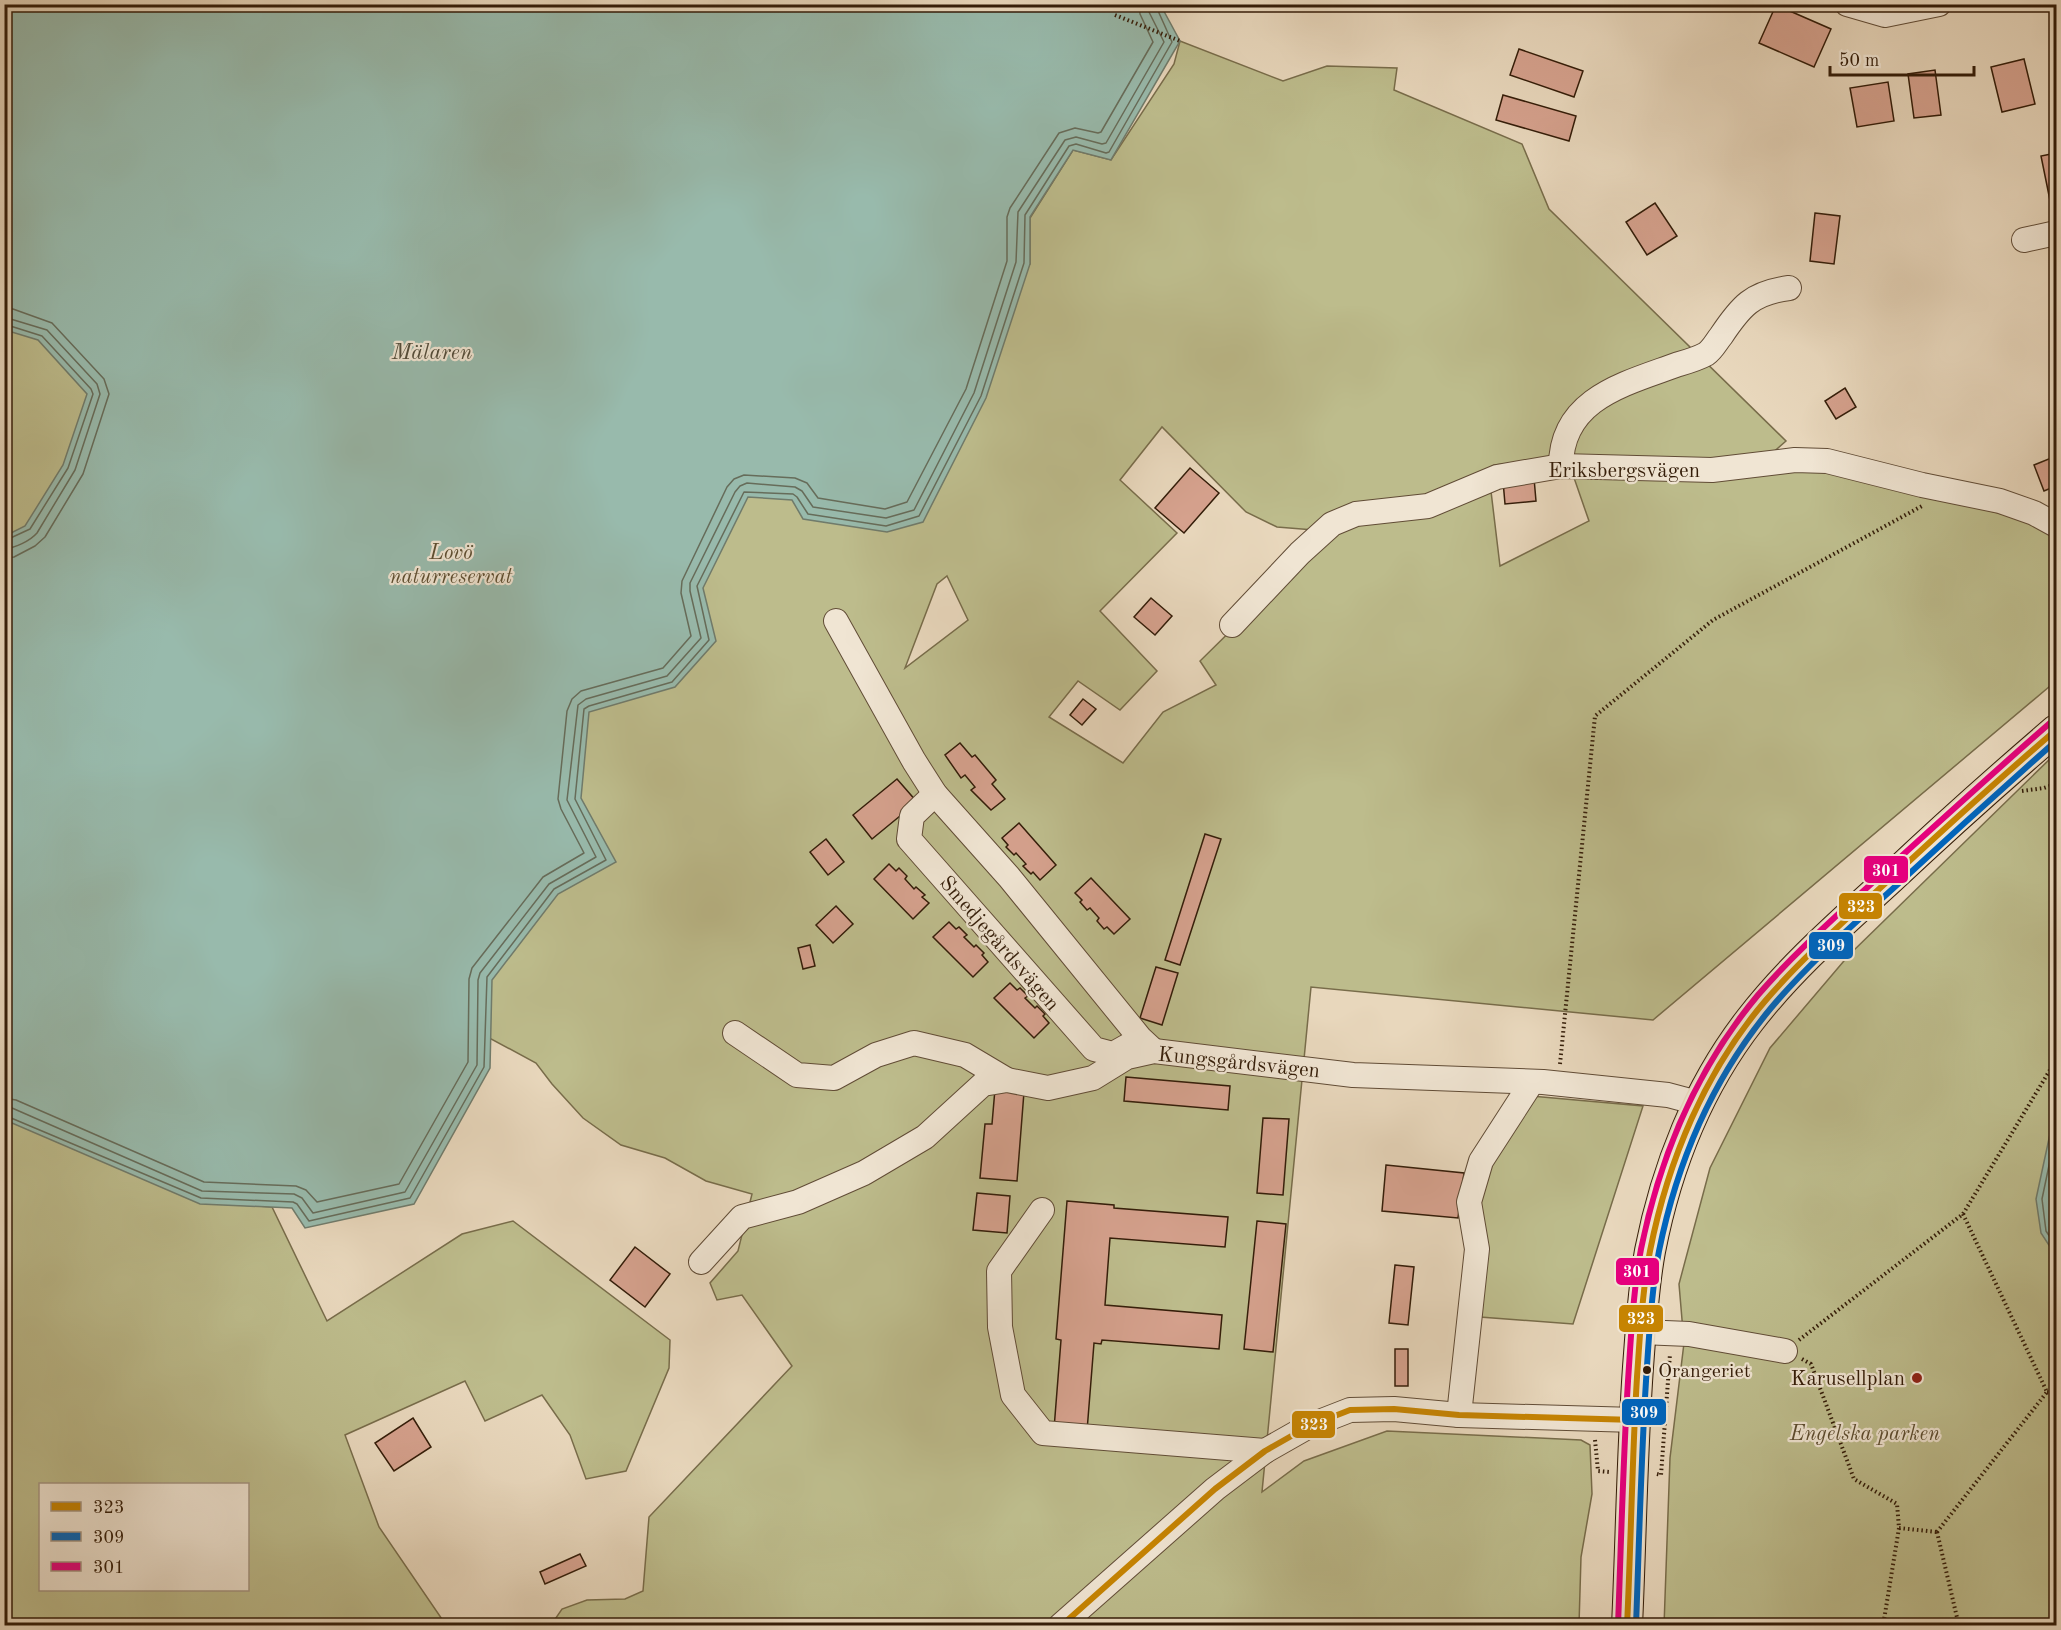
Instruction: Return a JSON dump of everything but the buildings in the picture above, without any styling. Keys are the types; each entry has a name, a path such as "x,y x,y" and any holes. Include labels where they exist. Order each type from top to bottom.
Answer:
{"main road":[{"path":"1627,1626 1635,1420 1641,1332 1650,1252 1667,1182 1698,1102 1750,1020 1812,950 1983,793 2056,730"}],"street":[{"path":"1849,5 1885,15 1939,4"},
{"path":"2024,240 2056,233"},
{"path":"1562,466 1561,455 1569,428 1576,416 1588,404 1610,390 1707,353 1749,301 1762,293 1789,288"},
{"name":"Eriksbergsvägen","path":"1232,625 1300,553 1332,524 1356,514 1428,506 1497,477 1562,466 1712,470 1795,460 1827,461 2000,501 2034,513 2056,525"},
{"path":"836,621 914,761 935,794 1009,877 1147,1045"},
{"name":"Smedjegårdsvägen","path":"935,794 912,816 909,839 1094,1049 1113,1054 1147,1045"},
{"path":"735,1033 797,1075 834,1078 876,1056 914,1043 965,1055 1008,1080"},
{"name":"Kungsgårdsvägen","path":"701,1262 742,1217 798,1202 864,1173 925,1137 983,1084 1008,1080 1048,1088 1093,1078 1147,1045 1353,1075 1558,1083 1668,1095 1698,1102"},
{"path":"1459,1415 1478,1250 1469,1202 1481,1161 1533,1082"},
{"path":"1042,1210 999,1271 1000,1327 1013,1395 1043,1432 1265,1451"},
{"path":"1641,1332 1689,1334 1785,1351"},
{"path":"1060,1626 1215,1489 1265,1451 1309,1426 1350,1410 1394,1409 1459,1415 1635,1420"}],"path":[{"path":"1115,15 1180,41"},
{"path":"1558,1083 1595,716 1713,620 1949,491"},
{"path":"2023,785 2015,792 2056,784"},
{"path":"1883,1626 1899,1528 1897,1504 1854,1479 1811,1364 1785,1351 1963,1214 2056,1060"},
{"path":"1963,1214 2047,1392"},
{"path":"1661,1474 1671,1333"},
{"path":"2047,1392 2056,1393"},
{"path":"1936,1532 2047,1392"},
{"path":"1595,1420 1598,1471"},
{"path":"1899,1528 1936,1532"},
{"path":"1936,1532 1959,1626"}],"green space":[{"name":"Lovö naturreservat","path":"5,5 884,452 1030,264 1030,218 1073,150 1111,160 1174,64 1180,41 1283,81 1327,66 1397,68 1394,90 1522,144 1549,209 1786,441 1769,456 1680,460 1562,458 1494,465 1445,492 1314,530 1277,527 1246,512 1162,427 1120,480 1177,533 1100,611 1157,671 1120,710 1078,681 1049,717 1123,763 1163,712 1216,685 1200,661 1327,536 1490,483 1500,566 1589,521 1572,472 1824,467 2051,527 2056,534 2056,681 1653,1020 1311,987 1262,1492 1304,1461 1387,1431 1581,1440 1590,1445 1592,1494 1581,1557 1579,1625 551,1625 562,1609 587,1600 625,1599 643,1591 649,1517 792,1366 742,1295 717,1300 710,1283 738,1251 752,1194 706,1181 665,1158 621,1145 583,1118 536,1063 441,1012 242,1205 272,1207 327,1321 462,1234 513,1221 670,1340 669,1368 626,1471 586,1479 570,1435 542,1395 485,1421 465,1381 345,1435 379,1527 446,1625 5,1626","holes":["947,576 968,620 905,668 937,584"]},
{"name":"Engelska parken","path":"2056,753 2056,1625 1664,1626 1670,1458 1684,1343 1679,1284 1710,1168 1770,1048 1849,955"},
{"path":"1531,1096 1643,1106 1573,1324 1480,1317 1479,1188"}],"water":[{"name":"Mälaren","path":"5,4 1160,4 1180,41 1111,160 1073,150 1030,217 1030,264 986,398 923,522 887,532 803,519 792,500 748,497 703,588 716,641 675,687 589,712 581,798 616,862 558,894 492,980 490,1068 414,1204 305,1228 292,1208 200,1204 5,1120 5,536 25,526 63,465 87,394 38,340 5,330"},
{"path":"2056,1106 2056,1256 2041,1233 2036,1199"}],"transit line":[{"name":"301","path":"1618,1626 1626,1411 1636,1282 1649,1214 1670,1147 1684,1114 1717,1052 1758,995 1803,947 2050,723"},
{"name":"323","path":"1627,1626 1635,1408 1645,1282 1650,1251 1667,1183 1692,1118 1707,1087 1744,1027 1796,968 1911,859 2056,730"},
{"name":"309","path":"1636,1626 1644,1411 1654,1283 1659,1251 1676,1185 1700,1122 1715,1092 1750,1035 1786,991 1848,929 2056,741"},
{"name":"323","path":"1061,1626 1215,1489 1265,1451 1309,1426 1350,1410 1394,1409 1459,1415 1635,1420"}],"place":[{"name":"Orangeriet","path":"1647,1370"},
{"name":"Karusellplan","path":"1917,1378"}]}
